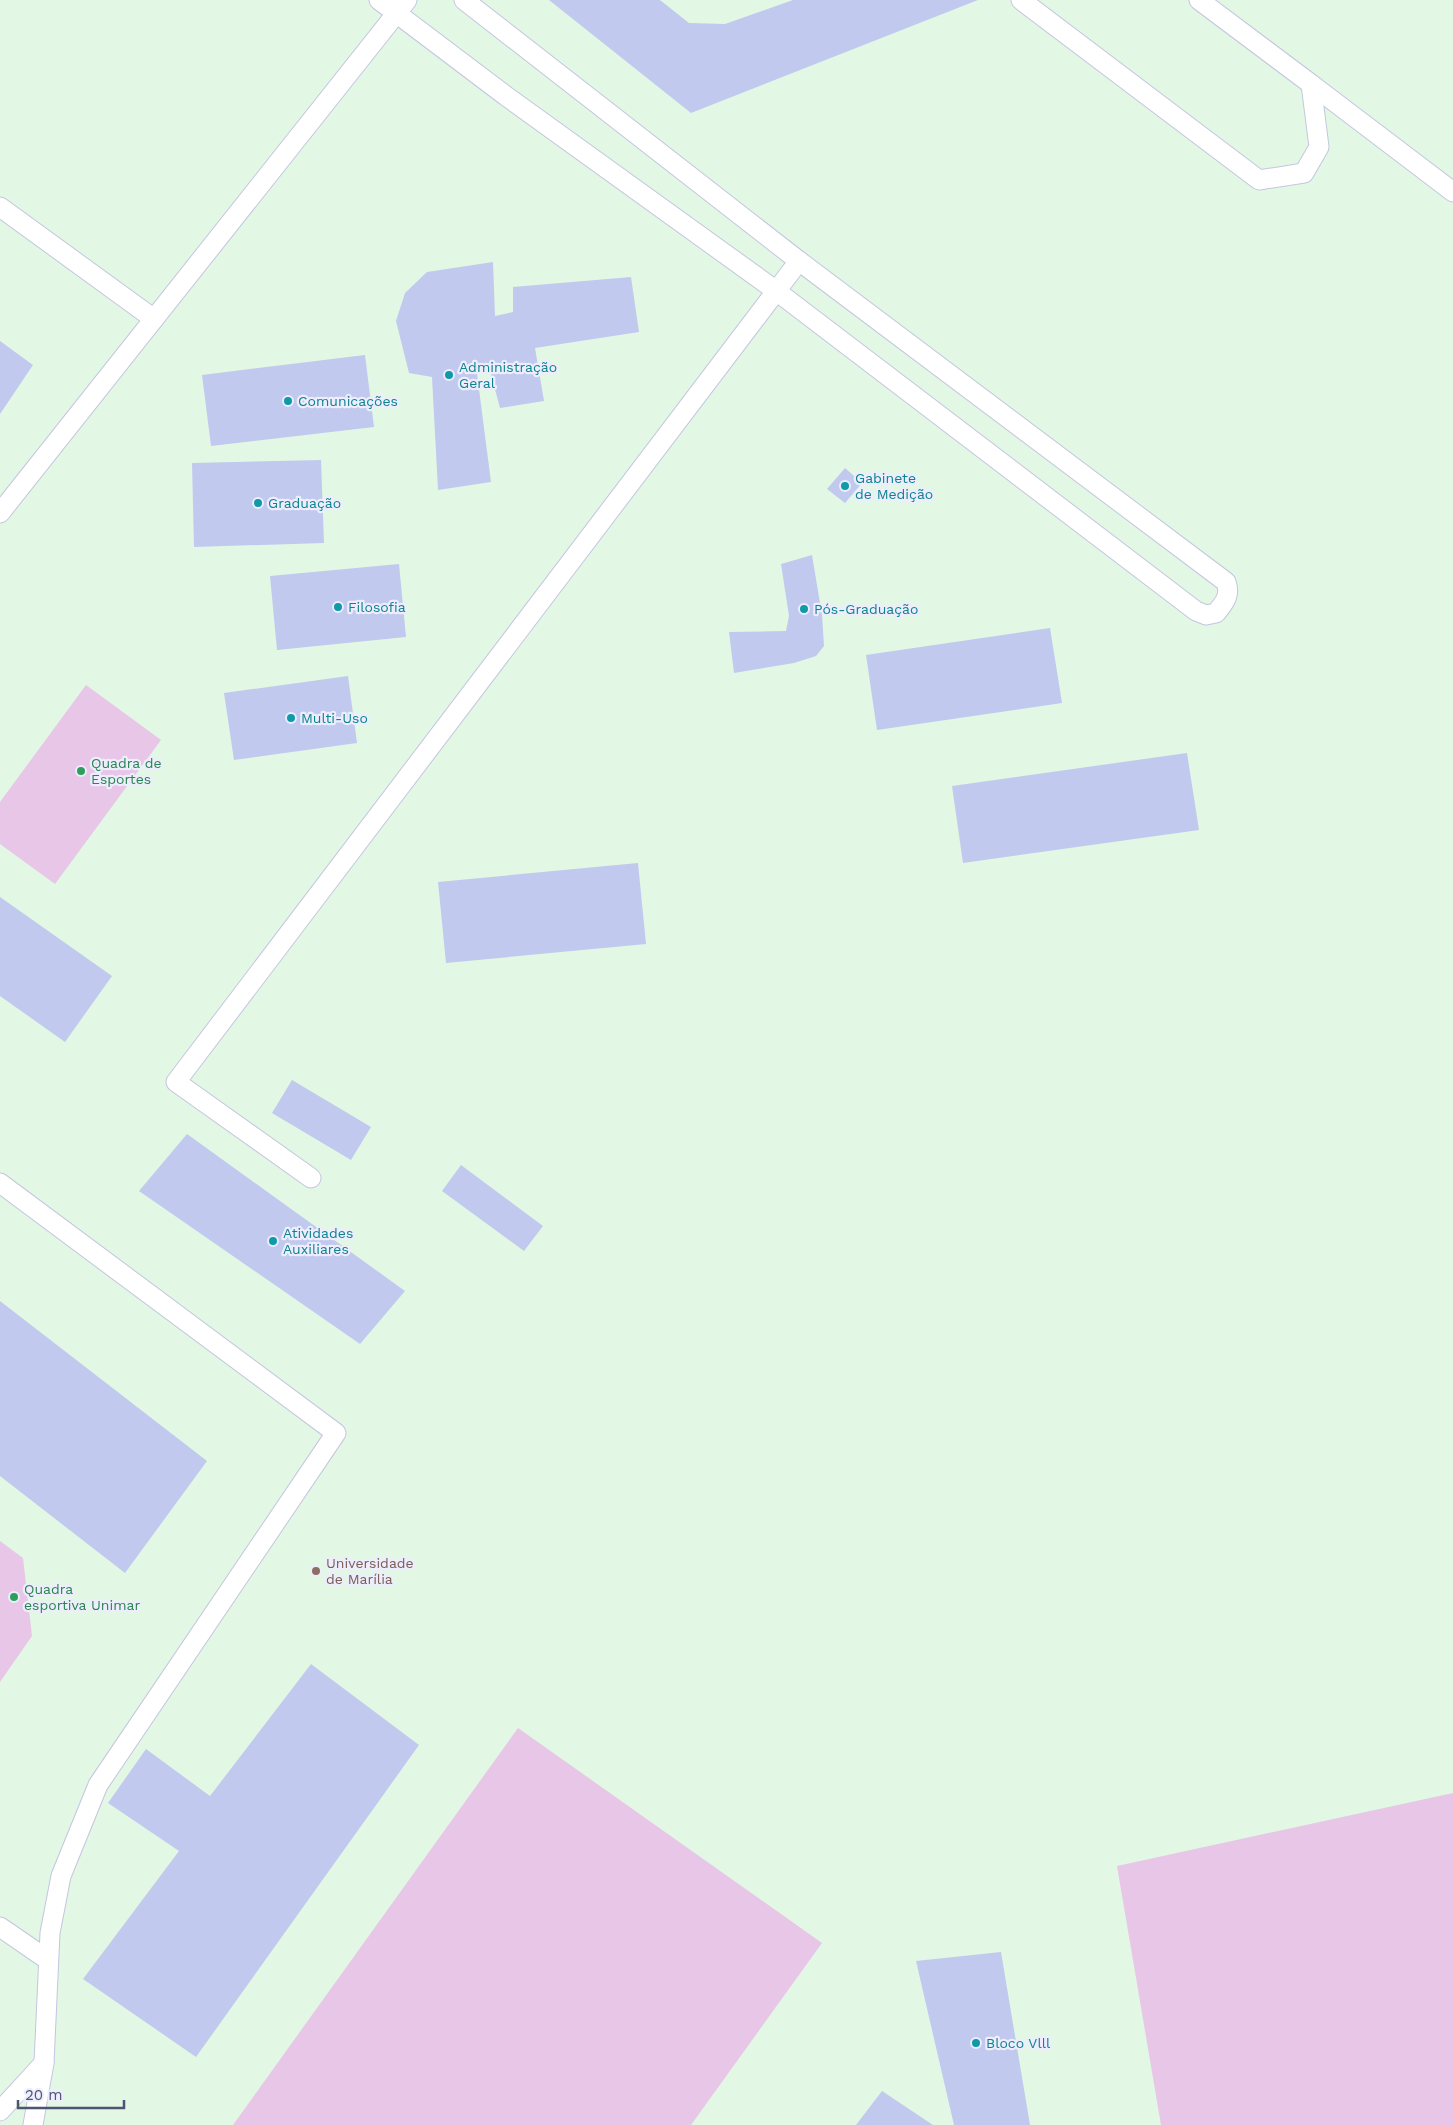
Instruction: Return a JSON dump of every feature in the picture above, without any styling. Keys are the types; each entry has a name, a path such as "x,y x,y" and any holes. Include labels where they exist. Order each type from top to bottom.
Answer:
{"lane":[{"path":"379,0 402,7 506,96 775,290 1196,611 1206,615 1216,613 1227,599 1229,589 1226,582 799,261 464,0"},
{"path":"1021,0 1258,180 1304,173 1319,147 1312,84"},
{"path":"1199,0 1453,192"},
{"path":"0,513 402,7"},
{"path":"0,207 154,319"},
{"path":"311,1178 176,1082 775,290 799,261"},
{"path":"0,1183 336,1433 98,1785 61,1876 50,1933 44,2063 33,2125"},
{"path":"0,1927 48,1960"},
{"path":"0,2111 44,2063"}],"shaded area":[{"path":"0,0 1453,0 1453,2125 0,2125"},
{"name":"Quadra de Esportes","path":"86,685 161,740 55,884 0,844 0,802"},
{"name":"Quadra esportiva Unimar","path":"0,1541 23,1558 32,1636 0,1682"},
{"path":"518,1728 822,1943 691,2125 233,2125"},
{"path":"1453,1793 1453,2125 1161,2125 1117,1866"}],"building":[{"path":"549,0 660,0 689,23 725,24 793,0 978,0 691,113"},
{"name":"Administração Geral","path":"493,262 495,316 513,312 513,287 631,277 639,332 535,348 544,401 500,408 488,363 476,366 491,482 438,490 432,377 409,373 396,321 405,293 427,272"},
{"path":"0,341 33,365 0,414"},
{"name":"Comunicações","path":"365,355 374,427 211,446 202,375"},
{"name":"Graduação","path":"321,460 324,543 194,547 192,463"},
{"name":"Gabinete de Medição","path":"845,468 862,483 845,503 827,489"},
{"name":"Pós-Graduação","path":"812,555 822,615 824,646 816,656 794,663 734,673 729,632 786,631 789,616 781,564"},
{"name":"Filosofia","path":"399,564 406,637 277,650 270,576"},
{"path":"1050,628 1062,703 877,730 866,655"},
{"name":"Multi-Uso","path":"348,676 357,743 234,760 224,693"},
{"path":"1187,753 1199,830 963,863 952,786"},
{"path":"638,863 646,944 446,963 438,882"},
{"path":"0,897 112,976 65,1042 0,996"},
{"path":"292,1080 371,1127 351,1160 272,1113"},
{"name":"Atividades Auxiliares","path":"187,1134 405,1291 360,1344 139,1191"},
{"path":"461,1165 543,1226 524,1251 442,1191"},
{"path":"0,1301 207,1461 125,1573 0,1476"},
{"path":"311,1664 419,1745 196,2057 83,1979 179,1851 108,1803 146,1749 210,1796"},
{"name":"Bloco Vlll","path":"1001,1952 1030,2125 954,2125 916,1961"},
{"path":"882,2091 933,2125 856,2125"}],"place":[{"name":"Administração Geral","path":"449,375"},
{"name":"Comunicações","path":"288,401"},
{"name":"Gabinete de Medição","path":"845,486"},
{"name":"Graduação","path":"258,503"},
{"name":"Filosofia","path":"338,607"},
{"name":"Pós-Graduação","path":"804,609"},
{"name":"Multi-Uso","path":"291,718"},
{"name":"Quadra de Esportes","path":"81,771"},
{"name":"Atividades Auxiliares","path":"273,1241"},
{"name":"Universidade de Marília","path":"316,1571"},
{"name":"Quadra esportiva Unimar","path":"14,1597"},
{"name":"Bloco Vlll","path":"976,2043"}]}
